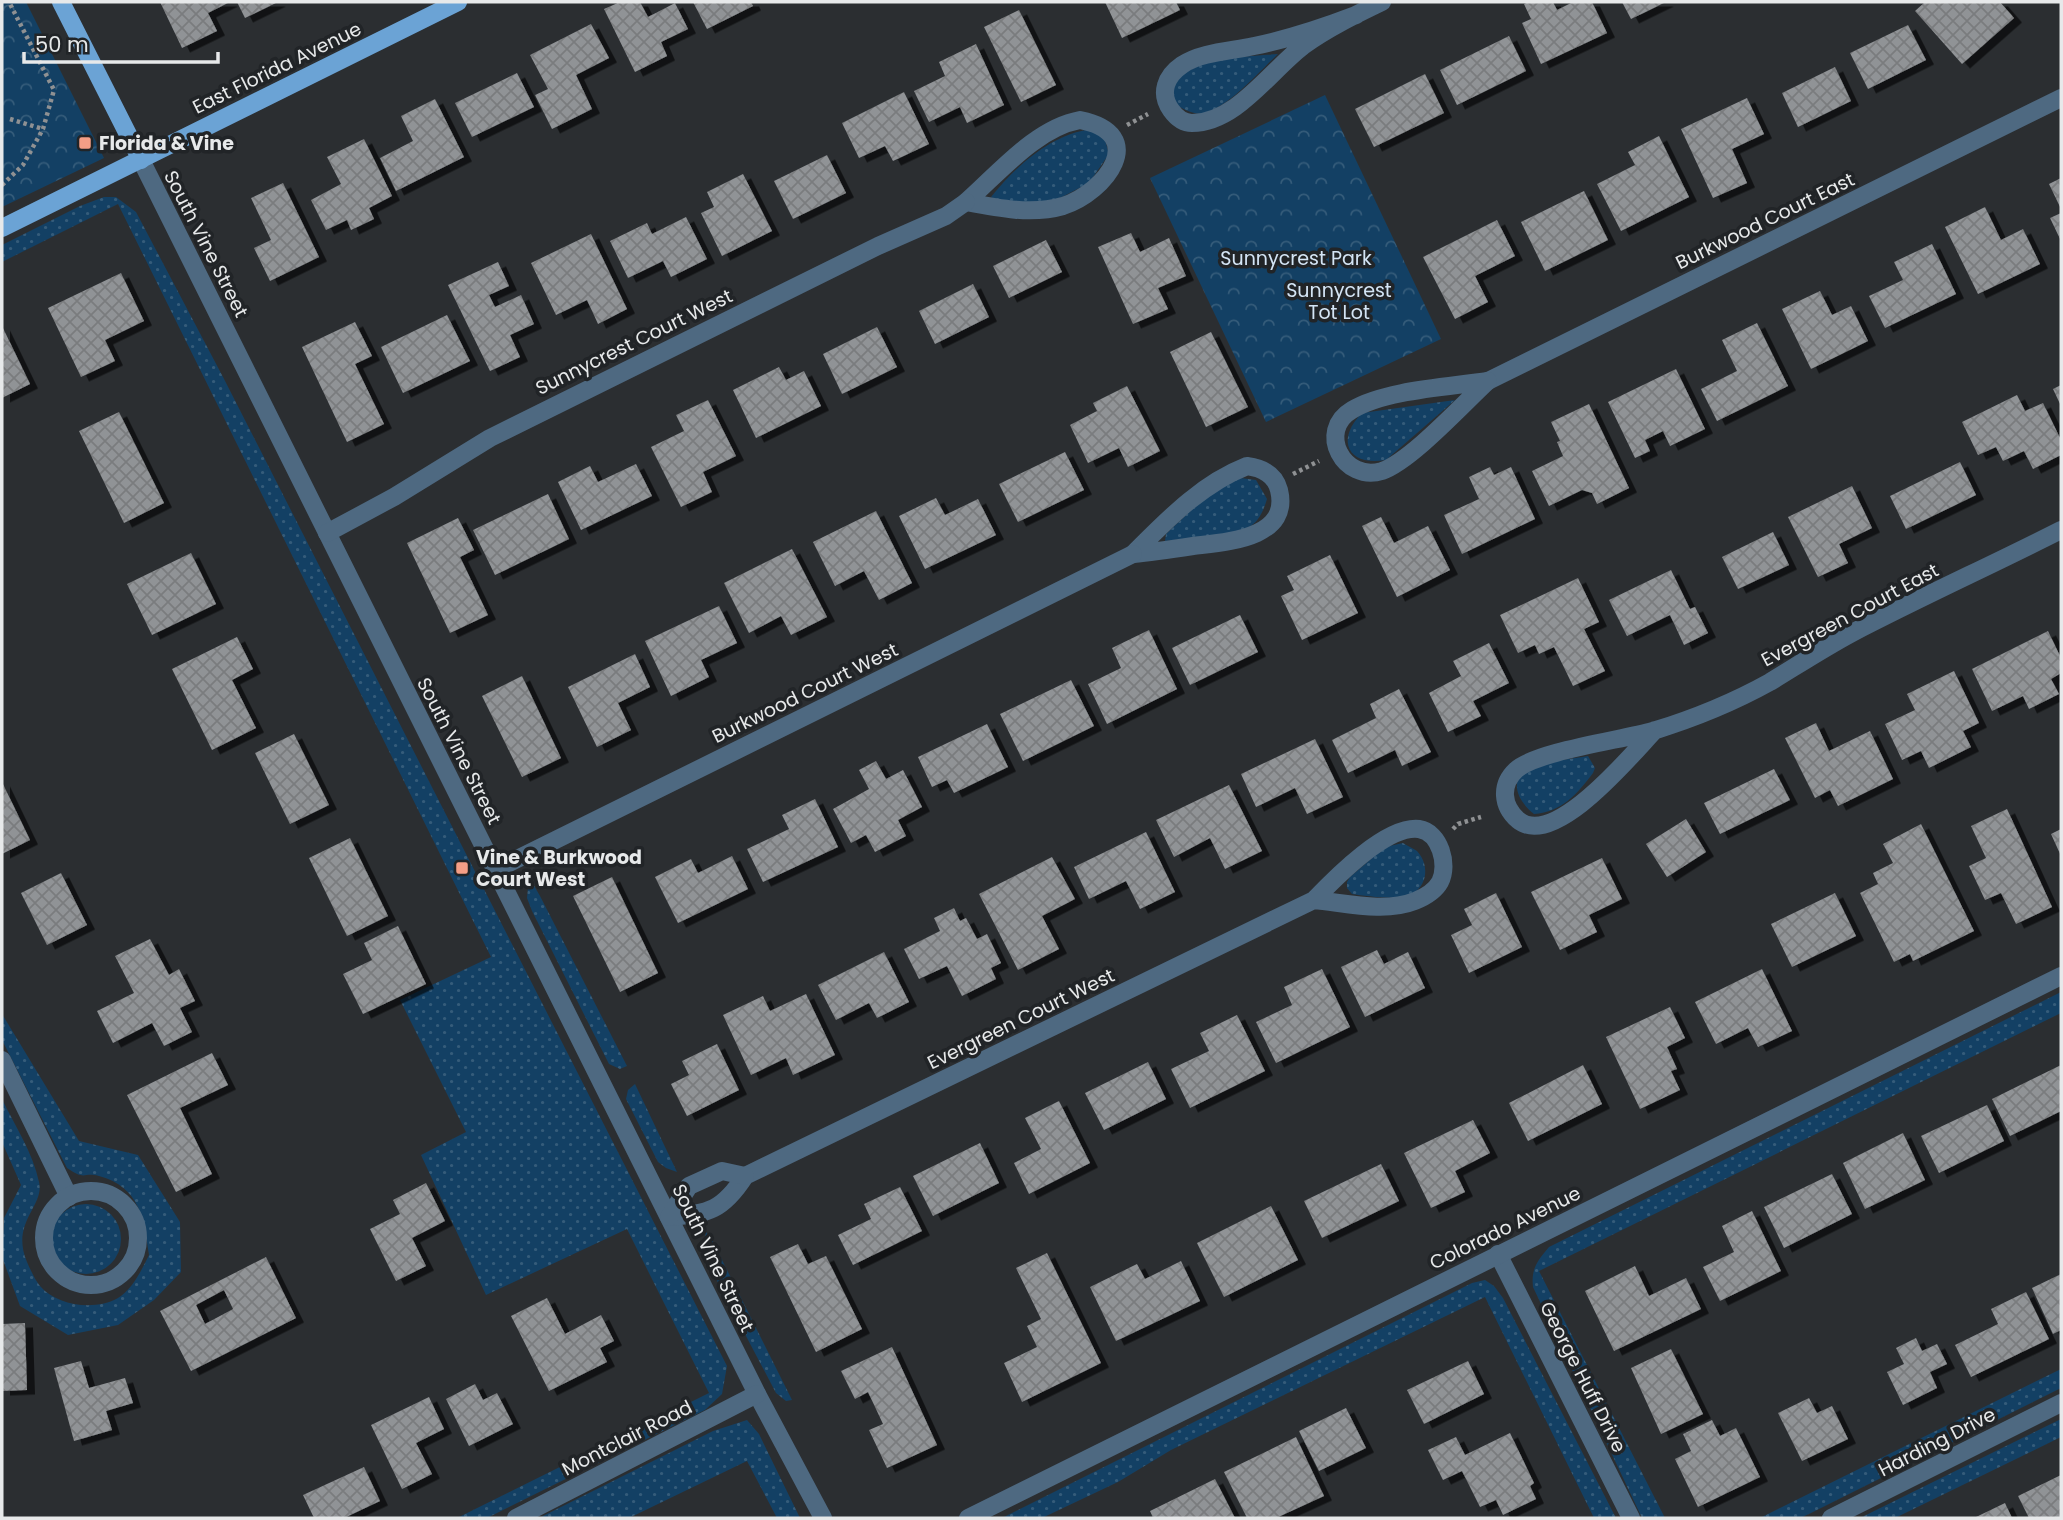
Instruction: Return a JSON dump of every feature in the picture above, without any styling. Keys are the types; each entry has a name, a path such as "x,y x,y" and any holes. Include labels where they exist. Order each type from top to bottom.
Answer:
{"main road":[{"name":"South Vine Street","path":"61,2 141,160"},
{"name":"East Florida Avenue","path":"2,228 458,2"}],"street":[{"path":"1356,15 1310,33 1183,64 1167,79 1164,90 1167,105 1176,117 1187,124 1206,123 1232,110 1303,47 1382,2"},
{"name":"Burkwood Court East","path":"1488,381 1433,434 1401,460 1383,470 1368,473 1352,469 1341,459 1335,444 1336,431 1344,415 1354,409 1382,398 1488,381 2061,98"},
{"name":"Sunnycrest Court West","path":"327,534 394,497 490,438 865,252 946,216 966,202 1038,137 1062,124 1080,120 1096,124 1111,133 1117,146 1115,161 1100,184 1082,199 1059,207 1032,210 1000,209 966,202"},
{"name":"South Vine Street","path":"141,160 757,1394 823,1518"},
{"name":"Burkwood Court West","path":"495,870 1133,554 1240,540 1265,529 1276,519 1281,504 1279,488 1273,478 1261,468 1247,466 1223,475 1173,513 1133,554"},
{"name":"Evergreen Court East","path":"1655,730 1595,792 1569,814 1545,825 1527,825 1517,819 1507,806 1504,792 1507,781 1518,769 1536,759 1655,730 1713,708 1769,682 1853,632 2061,530"},
{"name":"Evergreen Court West","path":"669,1217 703,1214 732,1197 745,1176 1314,900 1333,880 1377,844 1399,833 1419,829 1433,837 1440,849 1444,866 1441,881 1433,892 1415,901 1396,906 1314,900"},
{"name":"Colorado Avenue","path":"968,1518 2061,976"},
{"path":"2,1060 69,1197"},
{"name":"Evergreen Court West","path":"669,1217 689,1186 722,1171 745,1176"},
{"path":"84,1191 99,1192 114,1197 127,1207 138,1236 132,1258 118,1276 104,1283 89,1285 67,1278 51,1262 45,1248 44,1233 48,1218 57,1205 69,1197 84,1191"},
{"name":"George Huff Drive","path":"1498,1254 1632,1518"},
{"name":"Montclair Road","path":"516,1518 757,1394"},
{"name":"Harding Drive","path":"1831,1518 2061,1404"}],"path":[{"path":"2,185 23,165 43,129 54,90 9,2"},
{"path":"1122,127 1148,114"},
{"path":"10,119 43,129"},
{"path":"1290,476 1323,459"},
{"path":"1448,834 1458,824 1481,817"}],"green space":[{"path":"2,2 26,2 104,158 2,207"},
{"path":"1278,54 1244,88 1215,109 1197,114 1174,104 1171,90 1180,77 1190,70 1214,61"},
{"name":"Sunnycrest Park","path":"1325,95 1441,339 1266,422 1150,178"},
{"path":"1091,129 1103,133 1109,154 1089,183 1043,204 1002,203 991,197 1023,163 1048,145 1076,132"},
{"path":"104,197 116,197 136,212 223,377 727,1366 722,1394 705,1410 487,1518 457,1518 709,1393 627,1229 486,1295 421,1155 466,1132 400,1000 491,957 118,204 2,262 2,245"},
{"path":"1455,400 1386,460 1362,459 1350,449 1349,433 1362,413"},
{"path":"1233,477 1256,480 1267,499 1256,522 1232,533 1165,541 1166,534 1218,485"},
{"path":"1588,756 1595,768 1575,795 1561,806 1544,813 1534,814 1527,808 1518,794 1521,774 1538,765"},
{"path":"1403,843 1417,851 1424,864 1425,877 1419,889 1402,897 1352,894 1347,888 1350,877 1385,847"},
{"path":"529,877 627,1066 620,1069 609,1064 532,911 527,898"},
{"path":"2061,992 2061,1013 1539,1271 1665,1518 1642,1518 1533,1287 1534,1270 1545,1252 1549,1247"},
{"path":"2,1014 79,1141 138,1155 180,1222 181,1272 154,1300 118,1325 68,1335 20,1306 2,1257 4,1218 21,1185 2,1142 2,1099 28,1150 39,1182 40,1191 25,1225 23,1248 34,1278 40,1286 47,1293 66,1302 88,1305 109,1302 128,1289 149,1255 142,1217 132,1196 113,1181 94,1175 81,1175 67,1168 2,1040"},
{"path":"635,1084 677,1172 658,1162 626,1099 628,1090"},
{"path":"86,1204 105,1210 115,1220 121,1239 115,1258 105,1268 86,1274 67,1268 57,1258 51,1239 57,1220 67,1210"},
{"path":"706,1232 792,1400 786,1401 776,1393 704,1256"},
{"path":"1485,1280 1494,1286 1503,1298 1616,1518 1594,1518 1485,1297 1171,1450 1118,1482 1042,1518 1002,1518 1472,1283"},
{"path":"2061,1369 2061,1388 1809,1514 1800,1518 1760,1518"},
{"path":"2061,1419 2061,1437 1895,1518 1860,1518"},
{"path":"747,1420 759,1434 800,1518 777,1518 747,1461 629,1518 539,1518 713,1431"}],"building":[{"path":"160,2 230,2 208,13 217,31 182,48"},
{"path":"237,2 278,2 245,18"},
{"path":"620,2 640,2 648,17 675,3 688,29 661,42 667,56 635,72 604,9"},
{"path":"693,2 751,2 753,6 707,29"},
{"path":"1105,2 1176,2 1180,10 1122,38"},
{"path":"1553,2 1557,10 1573,2 1592,2 1607,33 1541,64 1522,23 1531,19 1524,4"},
{"path":"1622,2 1666,2 1631,19"},
{"path":"1925,2 2000,2 2014,18 1962,64 1915,11"},
{"path":"1019,10 1056,85 1021,102 984,27"},
{"path":"591,24 609,58 576,75 592,109 552,129 535,95 548,89 530,55"},
{"path":"1908,25 1926,60 1868,89 1850,53"},
{"path":"1509,36 1526,71 1457,105 1440,70"},
{"path":"976,44 1004,105 967,123 960,107 929,122 914,91 945,76 939,62"},
{"path":"1835,67 1851,101 1798,127 1782,93"},
{"path":"517,73 534,107 472,137 455,103"},
{"path":"1425,74 1444,113 1374,147 1355,109"},
{"path":"904,92 929,144 893,161 885,146 859,158 842,123"},
{"path":"1747,98 1764,134 1732,149 1747,183 1713,198 1681,129"},
{"path":"435,99 464,157 396,191 380,158 413,141 401,116"},
{"path":"1659,136 1689,197 1621,231 1597,184 1635,165 1628,152"},
{"path":"364,139 392,196 369,208 374,219 351,230 347,220 326,230 311,200 341,184 327,157"},
{"path":"827,155 846,193 793,219 774,181"},
{"path":"743,174 772,231 722,256 701,213 714,207 707,192"},
{"path":"2061,178 2061,209 2049,184"},
{"path":"283,183 319,257 270,281 254,248 271,240 251,198"},
{"path":"1584,191 1608,240 1545,271 1521,222"},
{"path":"1985,207 2001,240 2023,229 2040,264 1978,294 1945,227"},
{"path":"2061,213 2061,241 2050,218"},
{"path":"686,217 707,259 671,277 663,261 628,278 610,241 647,223 652,234"},
{"path":"1497,220 1515,256 1475,276 1488,302 1455,319 1423,257"},
{"path":"1131,233 1140,252 1169,238 1186,276 1158,288 1168,309 1133,324 1098,247"},
{"path":"591,234 627,309 598,324 587,300 556,315 531,263"},
{"path":"1046,240 1062,272 1009,298 993,266"},
{"path":"1932,244 1956,294 1885,328 1869,296 1903,280 1894,262"},
{"path":"498,262 509,286 489,295 495,307 521,295 534,324 510,335 520,357 490,371 448,285"},
{"path":"121,273 144,321 105,340 115,361 81,377 48,308"},
{"path":"973,284 989,317 935,344 919,311"},
{"path":"1820,291 1832,315 1851,306 1868,341 1811,369 1782,309"},
{"path":"447,315 470,361 403,393 381,347"},
{"path":"355,322 372,356 355,364 384,424 347,442 302,347"},
{"path":"1757,323 1788,386 1717,421 1701,389 1737,371 1722,340"},
{"path":"2,326 30,384 2,398"},
{"path":"877,327 897,367 842,394 823,354"},
{"path":"1211,332 1248,407 1206,427 1170,352"},
{"path":"779,367 786,380 804,371 821,406 756,438 733,390"},
{"path":"1676,369 1705,429 1670,446 1663,431 1645,440 1650,451 1635,458 1608,402"},
{"path":"2061,385 2061,406 2053,389"},
{"path":"1127,386 1160,451 1128,467 1119,448 1088,463 1070,425 1097,411 1093,403"},
{"path":"2017,395 2025,411 2043,403 2061,440 2061,455 2033,469 2024,451 2003,461 1996,447 1978,455 1962,422"},
{"path":"708,400 736,456 703,472 712,492 681,507 651,447 684,431 676,415"},
{"path":"1589,404 1629,488 1597,504 1592,493 1582,490 1549,506 1532,471 1563,456 1557,442 1560,441 1551,422"},
{"path":"119,412 164,503 124,523 79,431"},
{"path":"1065,452 1084,490 1018,522 999,484"},
{"path":"1960,462 1976,495 1906,529 1890,496"},
{"path":"636,464 652,496 581,530 558,482 590,466 598,482"},
{"path":"1490,467 1494,475 1511,467 1535,519 1462,554 1444,515 1479,499 1469,477"},
{"path":"1852,486 1872,528 1839,544 1848,563 1818,577 1788,517"},
{"path":"548,494 569,539 495,575 473,530"},
{"path":"936,498 945,515 978,499 996,535 925,569 899,516"},
{"path":"876,511 912,583 879,600 864,571 835,586 813,542"},
{"path":"1381,517 1394,543 1428,526 1450,570 1397,597 1362,526"},
{"path":"458,518 474,550 460,557 488,615 450,633 407,543"},
{"path":"1773,532 1789,565 1738,589 1722,557"},
{"path":"792,549 827,617 791,635 781,616 749,633 724,583"},
{"path":"191,553 216,604 152,635 127,584"},
{"path":"1330,555 1358,613 1302,640 1281,596 1294,590 1287,576"},
{"path":"1671,570 1690,609 1695,607 1708,633 1684,645 1670,615 1627,636 1609,600"},
{"path":"1578,578 1599,622 1584,629 1605,671 1573,686 1554,647 1539,654 1535,645 1518,653 1500,615"},
{"path":"719,606 737,643 701,660 709,677 671,696 645,641"},
{"path":"1240,615 1258,652 1190,685 1172,648"},
{"path":"1149,630 1177,689 1107,724 1088,684 1121,668 1112,648"},
{"path":"2048,631 2061,658 2061,673 2051,679 2059,694 2029,709 2023,696 1992,711 1972,669"},
{"path":"237,637 253,669 232,680 256,728 212,750 172,669"},
{"path":"1489,643 1509,683 1473,701 1481,716 1448,732 1429,693 1461,676 1453,661"},
{"path":"635,654 650,687 618,703 631,730 597,747 568,687"},
{"path":"1954,671 1979,723 1963,731 1971,747 1929,768 1921,751 1902,760 1885,724 1915,710 1907,694"},
{"path":"522,676 561,758 522,777 482,696"},
{"path":"1071,680 1094,726 1023,761 1000,714"},
{"path":"1399,689 1431,752 1402,766 1395,750 1348,773 1332,740 1376,718 1370,704"},
{"path":"1816,723 1829,751 1870,731 1893,779 1838,806 1830,790 1815,798 1785,738"},
{"path":"987,724 1008,767 954,793 947,780 932,787 918,757"},
{"path":"294,734 329,805 290,824 255,753"},
{"path":"1315,739 1343,797 1307,814 1295,788 1256,807 1241,774"},
{"path":"876,761 886,779 903,770 922,807 898,820 906,836 875,852 866,835 851,843 833,809 869,789 859,770"},
{"path":"1774,769 1790,800 1720,834 1704,803"},
{"path":"2,782 30,840 2,854"},
{"path":"1229,785 1262,851 1225,869 1210,838 1174,857 1156,820"},
{"path":"815,799 838,847 763,882 747,849 789,829 782,815"},
{"path":"2007,809 2052,907 2016,924 2001,893 1985,900 1969,866 1986,858 1971,826"},
{"path":"1686,819 1706,852 1667,877 1646,844"},
{"path":"1921,824 1974,931 1913,961 1910,954 1894,962 1860,893 1878,884 1873,873 1893,863 1883,844"},
{"path":"2061,829 2061,856 2051,834"},
{"path":"1146,832 1175,892 1140,909 1126,881 1089,899 1074,867"},
{"path":"350,838 388,916 347,936 309,858"},
{"path":"732,856 748,889 678,923 655,877 691,859 698,873"},
{"path":"1052,857 1075,899 1042,916 1059,949 1018,970 979,894"},
{"path":"1602,858 1622,899 1589,915 1597,932 1560,950 1531,892"},
{"path":"61,873 87,925 47,945 21,893"},
{"path":"612,877 658,973 620,992 573,896"},
{"path":"1496,893 1522,947 1469,973 1451,935 1472,925 1464,909"},
{"path":"1835,893 1856,936 1792,967 1771,924"},
{"path":"954,908 960,921 966,918 977,939 987,934 1001,963 991,968 996,979 962,996 947,966 919,979 904,949 940,931 934,918"},
{"path":"398,926 426,984 363,1014 343,974 372,960 364,943"},
{"path":"150,939 169,975 179,969 195,1001 180,1008 192,1032 164,1046 152,1023 113,1043 97,1011 134,993 115,956"},
{"path":"1377,950 1384,964 1408,952 1425,988 1365,1017 1341,967"},
{"path":"884,952 909,1002 877,1018 869,1003 836,1020 818,985"},
{"path":"1322,969 1350,1027 1276,1063 1256,1022 1292,1005 1284,987"},
{"path":"1762,969 1792,1031 1758,1047 1748,1028 1716,1044 1695,1002"},
{"path":"806,994 835,1055 793,1075 786,1058 751,1075 723,1015 763,996 770,1011"},
{"path":"1670,1007 1685,1038 1667,1047 1677,1069 1671,1071 1680,1090 1640,1109 1606,1037"},
{"path":"1237,1015 1265,1071 1190,1108 1171,1069 1209,1051 1200,1033"},
{"path":"717,1044 739,1090 687,1116 671,1084 689,1075 682,1061"},
{"path":"212,1053 228,1085 180,1108 212,1174 176,1192 127,1095"},
{"path":"1148,1062 1166,1099 1104,1130 1085,1093"},
{"path":"1583,1065 1602,1104 1528,1141 1509,1103"},
{"path":"2061,1065 2061,1111 2010,1136 1992,1099"},
{"path":"1059,1101 1090,1163 1029,1194 1014,1163 1041,1149 1025,1118"},
{"path":"1987,1105 2004,1141 1939,1173 1921,1136"},
{"path":"1473,1120 1490,1153 1455,1171 1465,1192 1431,1208 1404,1153"},
{"path":"1903,1133 1925,1180 1865,1209 1843,1163"},
{"path":"980,1143 999,1183 933,1216 913,1176"},
{"path":"1381,1164 1399,1201 1322,1238 1304,1201"},
{"path":"1832,1174 1852,1214 1784,1248 1764,1207"},
{"path":"426,1183 445,1221 412,1238 426,1266 396,1281 370,1229 400,1214 393,1200"},
{"path":"900,1187 922,1231 853,1265 838,1235 871,1219 864,1204"},
{"path":"1271,1206 1298,1260 1224,1297 1197,1243"},
{"path":"1752,1211 1781,1271 1720,1301 1703,1267 1734,1252 1722,1226"},
{"path":"798,1244 808,1264 826,1256 862,1329 816,1352 770,1257"},
{"path":"1047,1253 1101,1363 1022,1402 1004,1363 1037,1347 1027,1326 1041,1319 1016,1268"},
{"path":"266,1257 296,1318 191,1371 160,1311","holes":["224,1290 233,1309 205,1324 196,1305"]},
{"path":"1181,1261 1200,1301 1116,1341 1090,1287 1137,1264 1145,1279"},
{"path":"1635,1266 1649,1296 1686,1278 1701,1309 1614,1351 1585,1291"},
{"path":"2061,1274 2061,1330 2053,1334 2032,1288"},
{"path":"2026,1292 2049,1339 1971,1377 1955,1345 1998,1324 1991,1309"},
{"path":"547,1298 565,1334 601,1315 614,1341 600,1348 607,1362 549,1391 511,1316"},
{"path":"25,1323 27,1390 2,1391 2,1324"},
{"path":"1916,1338 1922,1351 1937,1344 1947,1364 1930,1372 1937,1388 1903,1405 1887,1372 1904,1364 1896,1348"},
{"path":"892,1347 937,1445 887,1468 869,1430 883,1424 868,1392 855,1399 841,1371"},
{"path":"1671,1349 1703,1414 1661,1434 1631,1368"},
{"path":"81,1361 89,1388 125,1378 133,1403 106,1411 112,1430 74,1441 54,1368"},
{"path":"1468,1361 1484,1394 1424,1424 1407,1390"},
{"path":"475,1384 483,1400 497,1393 513,1424 469,1446 446,1399"},
{"path":"429,1397 444,1429 416,1443 432,1474 402,1489 371,1425"},
{"path":"1809,1398 1817,1413 1832,1406 1848,1439 1802,1461 1778,1413"},
{"path":"1346,1408 1366,1448 1319,1471 1299,1431"},
{"path":"1712,1420 1720,1436 1736,1428 1760,1477 1698,1507 1675,1459 1691,1451 1683,1434"},
{"path":"1510,1433 1534,1483 1530,1486 1536,1499 1503,1515 1496,1500 1480,1507 1462,1471 1443,1480 1428,1450 1456,1437 1465,1455"},
{"path":"1296,1437 1324,1496 1276,1518 1247,1518 1224,1472"},
{"path":"364,1467 380,1501 344,1518 314,1518 303,1495"},
{"path":"2061,1475 2061,1518 2029,1518 2018,1496"},
{"path":"1215,1479 1235,1518 1153,1518 1150,1511"},
{"path":"2005,1503 2012,1518 1974,1518"}],"place":[{"name":"Florida & Vine","path":"85,143"},
{"name":"Vine & Burkwood Court West","path":"462,868"}],"park label":[{"name":"Sunnycrest Tot Lot","path":"1339,301"}]}
